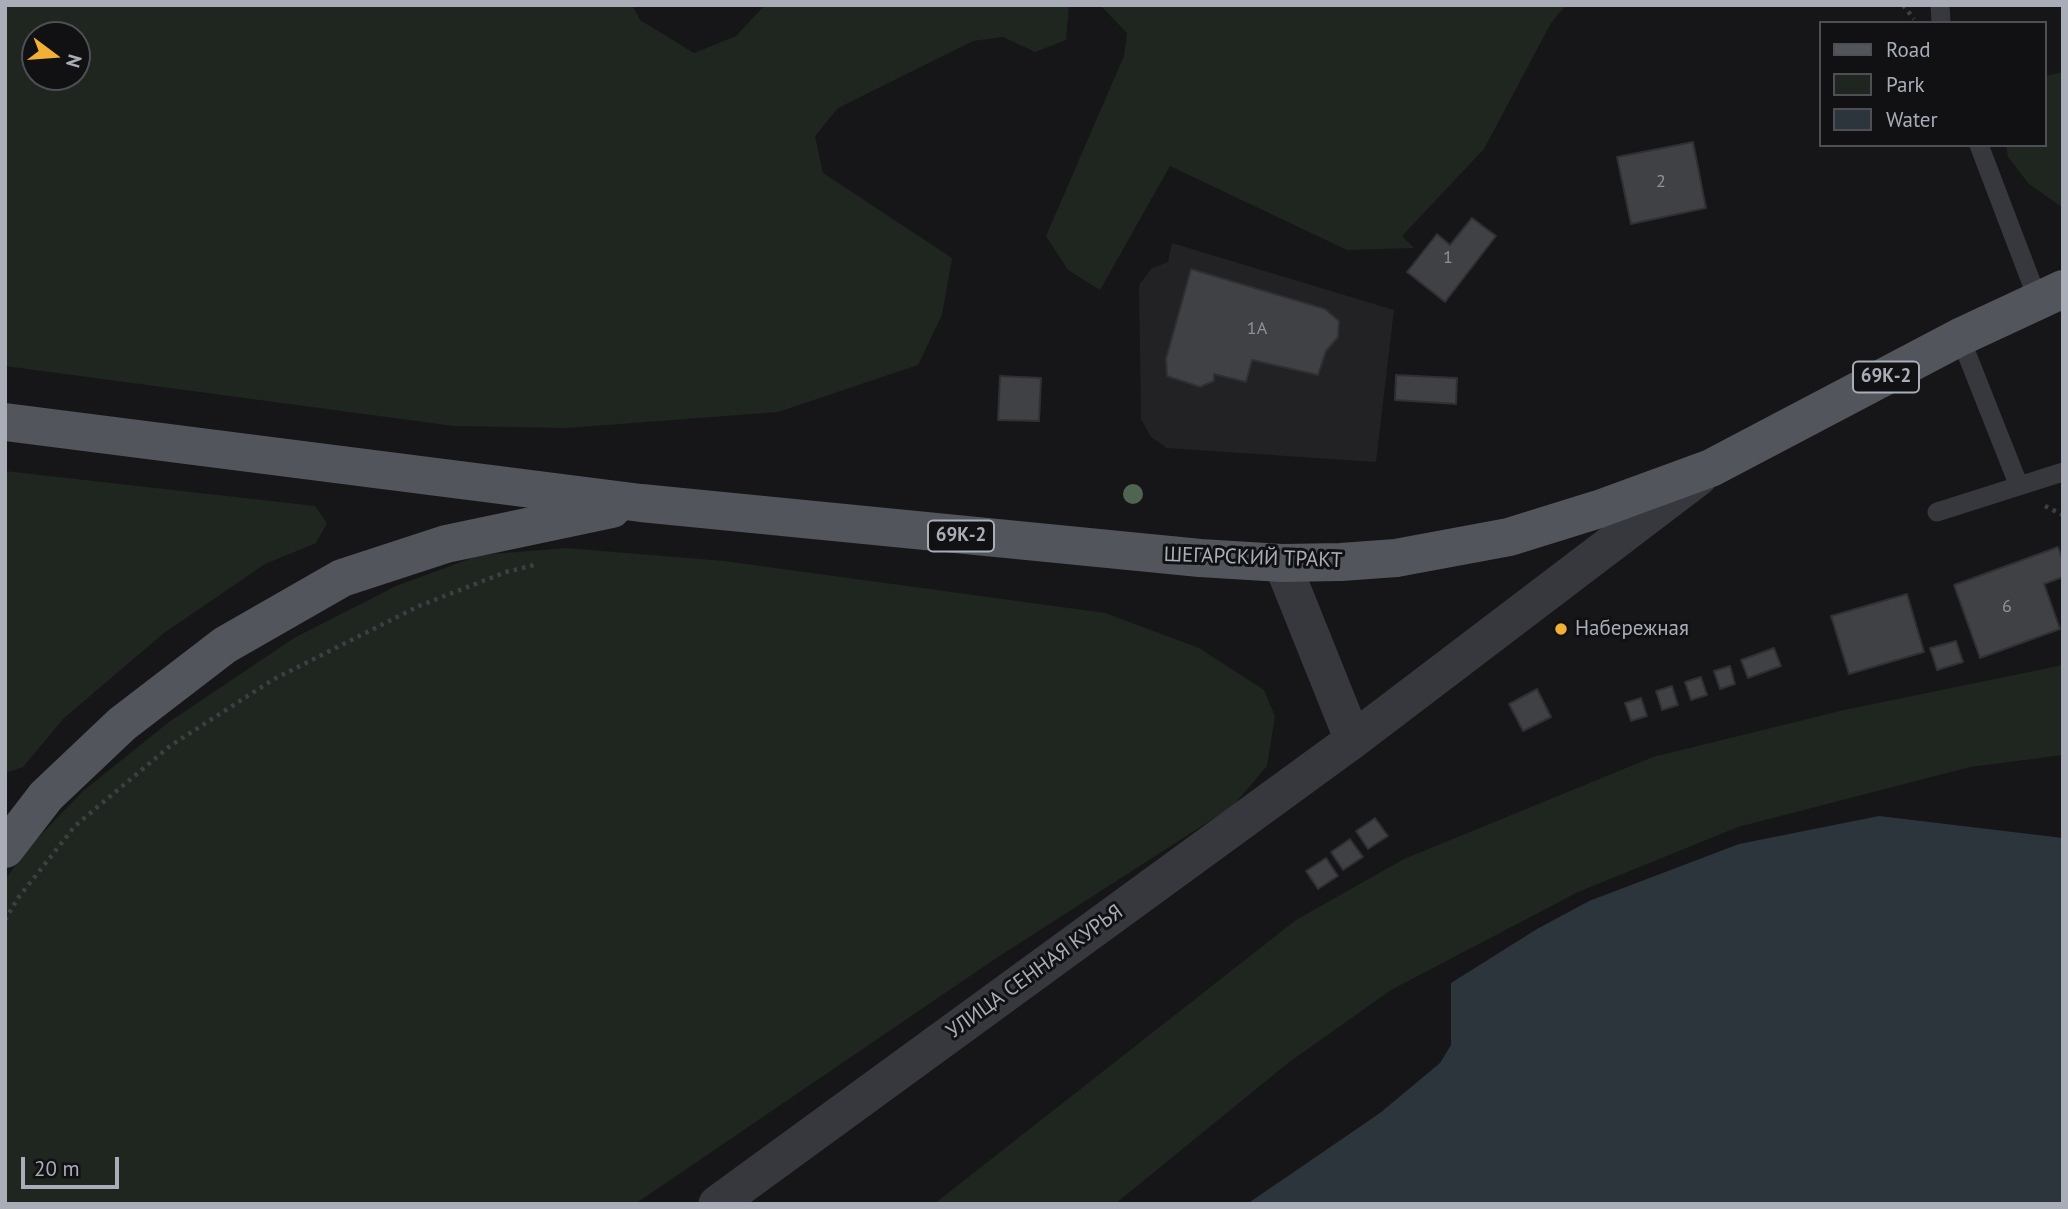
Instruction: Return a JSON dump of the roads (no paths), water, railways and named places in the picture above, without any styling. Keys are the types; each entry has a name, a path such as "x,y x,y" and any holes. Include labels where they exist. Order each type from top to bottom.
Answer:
{"main road":[{"name":"ШЕГАРСКИЙ ТРАКТ","path":"5,422 641,503 924,532 1282,563 1396,558 1509,537 1599,509 1711,468 1960,337 2050,294"},
{"path":"5,849 46,796 122,724 225,645 342,578 446,544 641,503"}],"street":[{"name":"УЛИЦА СЕННАЯ КУРЬЯ","path":"718,1204 1353,740 1711,468"},
{"path":"1282,563 1353,740"}],"lane":[{"path":"1980,147 2050,294"},
{"path":"1960,337 2019,486"},
{"path":"1937,512 2063,472"}],"water":[{"path":"1879,816 2063,838 2063,1204 1247,1204 1380,1113 1440,1063 1451,1045 1451,983 1537,929 1589,901 1739,844"}],"place":[{"name":"Набережная","path":"1561,629"}]}
